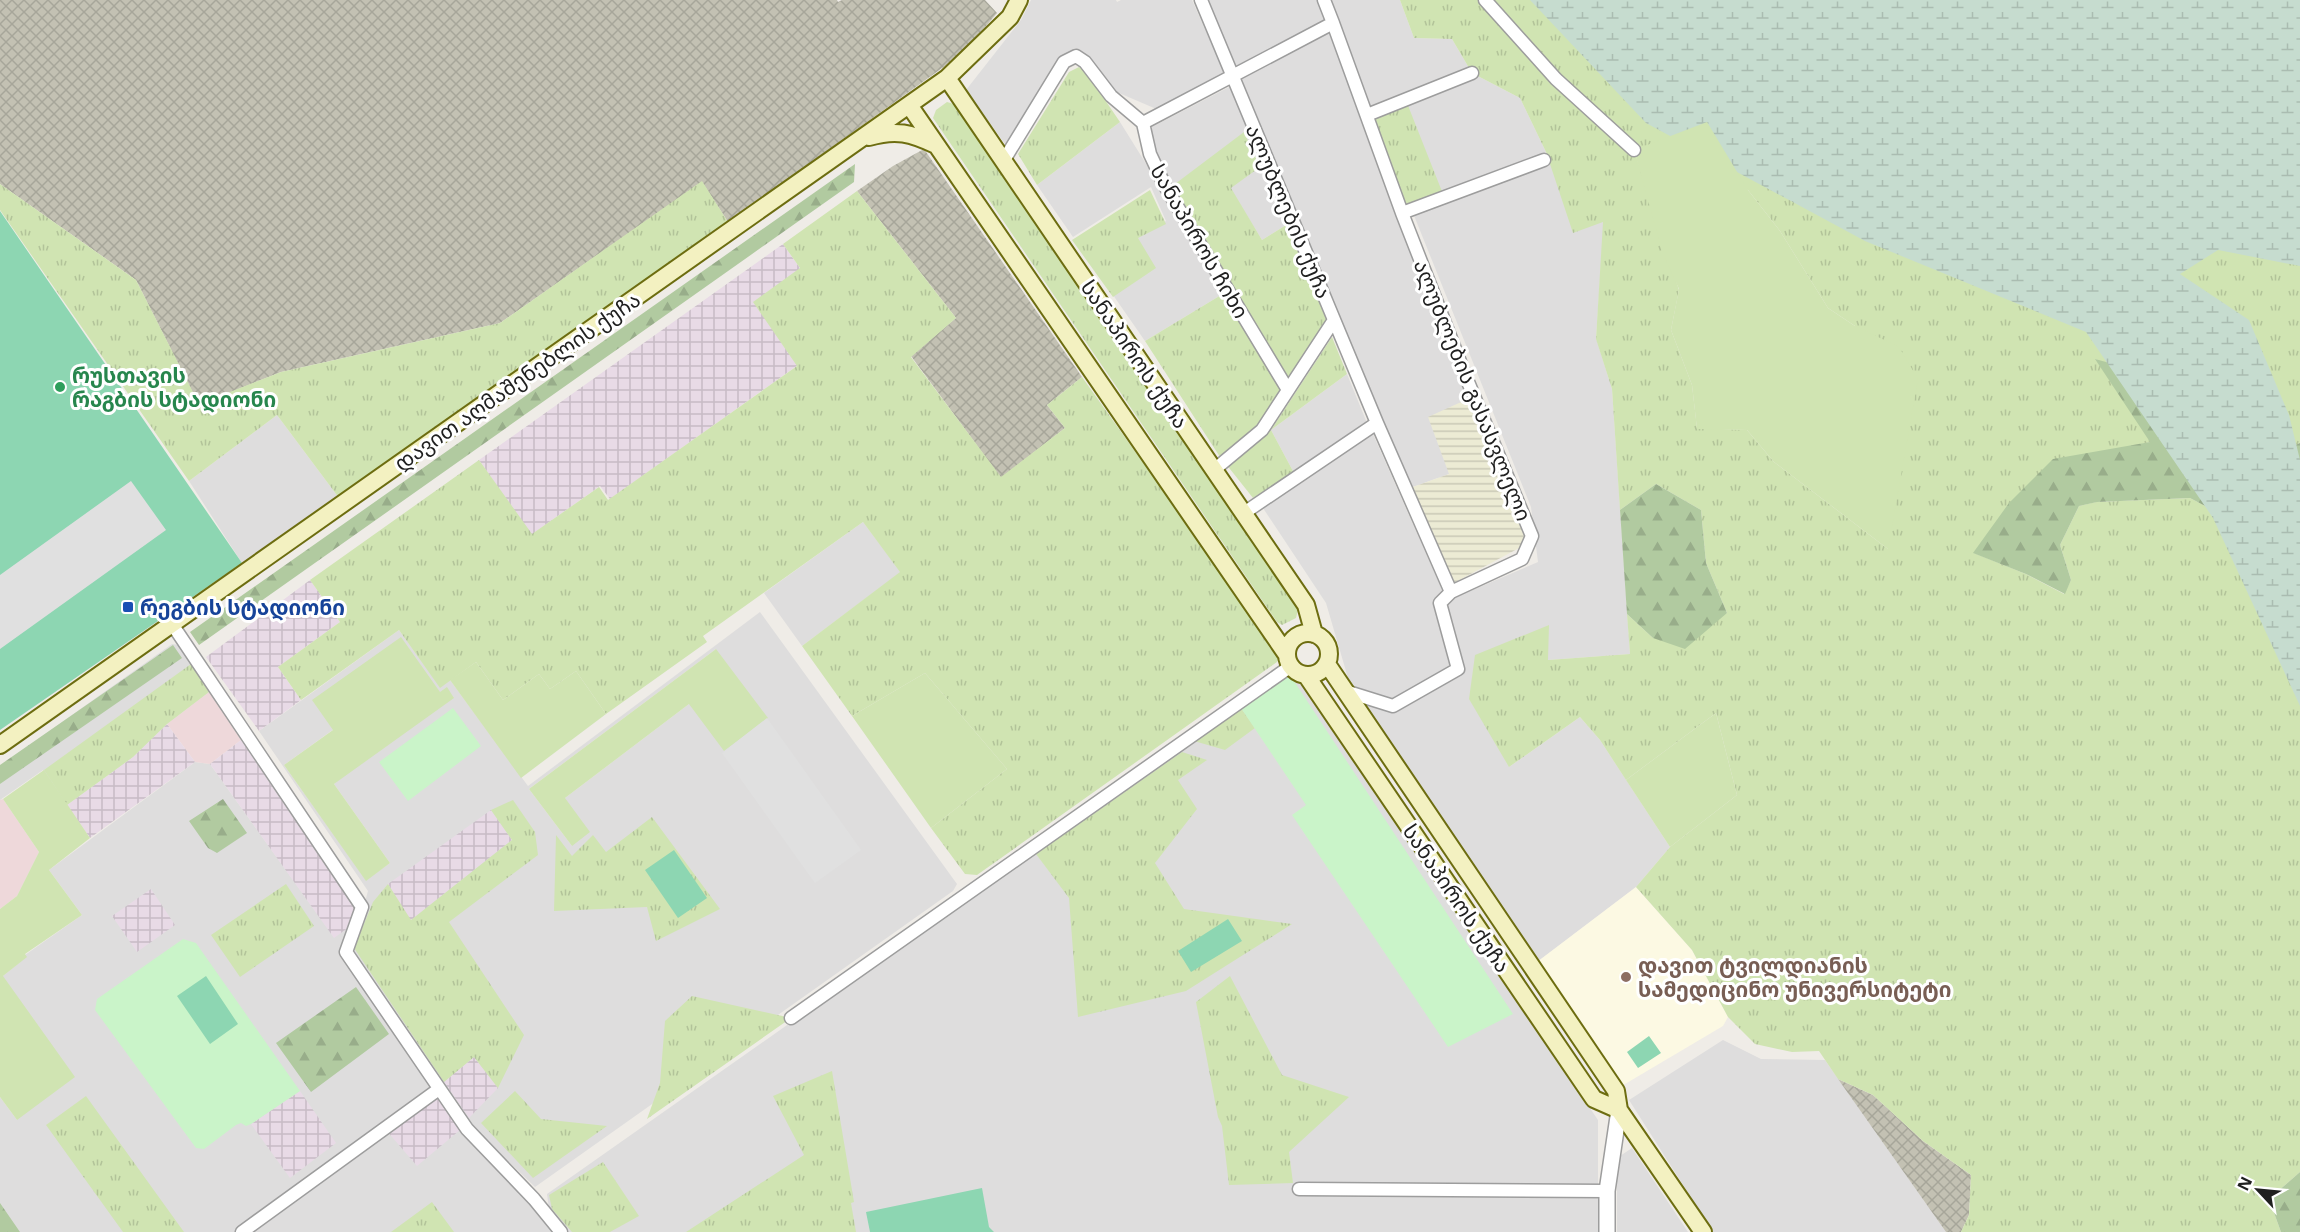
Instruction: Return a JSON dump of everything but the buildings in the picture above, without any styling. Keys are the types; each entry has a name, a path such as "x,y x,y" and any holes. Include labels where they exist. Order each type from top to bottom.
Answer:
{"main road":[{"name":"დავით აღმაშენებლის ქუჩა","path":"0,745 947,78 1010,17 1018,0"},
{"name":"სანაპიროს ქუჩა","path":"947,78 1306,605 1314,634"},
{"path":"909,105 1289,661 1298,673 1314,674 1327,664 1328,647 1320,637 1314,634 1298,636 1290,644 1289,661"},
{"path":"861,139 887,131 913,134 937,145"},
{"name":"სანაპიროს ქუჩა","path":"1327,664 1616,1091 1618,1110 1703,1232"},
{"name":"სანაპიროს ქუჩა","path":"1306,675 1594,1099 1618,1110"}],"street":[{"name":"ალუბლების ქუჩა","path":"1201,0 1450,592"},
{"name":"ალუბლების გასასვლელი","path":"1324,0 1402,213 1466,377 1532,536 1522,559 1450,592"},
{"path":"1485,0 1556,79 1634,150"},
{"path":"1004,160 1064,62 1076,56 1085,62 1111,96 1143,123 1333,23"},
{"path":"1367,115 1472,73"},
{"name":"სანაპიროს ჩიხი","path":"1143,123 1150,154 1165,186 1288,390"},
{"path":"1402,213 1544,160"},
{"path":"1214,470 1262,430 1334,320"},
{"path":"1244,513 1377,423"},
{"path":"1345,691 1394,706 1458,669 1440,603 1450,592"},
{"path":"172,624 362,906 346,952 467,1129 534,1199 561,1232"},
{"path":"791,1018 1289,661"},
{"path":"242,1232 439,1089"},
{"path":"1607,1232 1607,1191 1618,1110"},
{"path":"1299,1189 1607,1191"}],"shaded area":[{"path":"0,0 837,0 838,2 842,0 985,0 997,13 963,53 728,222 702,182 500,323 281,372 199,405 136,280 0,184"},
{"path":"1031,0 1116,0 1117,2 1121,0 1192,0 1225,74 1161,111 1112,90 1085,55 1075,48 1064,56 1005,144 966,90 1021,20"},
{"path":"1201,0 1400,0 1414,38 1452,39 1472,73 1520,98 1546,152 1443,194 1367,115 1333,24 1233,77"},
{"path":"1329,33 1470,398 1449,474 1410,488 1240,79"},
{"path":"1233,85 1291,222 1262,240 1230,188 1171,187 1154,159 1148,129"},
{"path":"1120,122 1226,292 1145,341 1113,295 1138,237 1166,221 1151,187 1073,237 1037,185"},
{"path":"924,149 1082,377 1047,405 1065,428 1001,478 911,356 956,318 857,191 893,166"},
{"path":"1548,160 1604,222 1596,338 1612,389 1630,654 1548,660 1548,625 1509,767 1580,717 1600,740 1670,847 1636,887 1537,962 1348,678 1326,603 1261,505 1373,434 1447,601 1538,562 1531,507 1413,213"},
{"path":"783,244 800,268 798,365 610,499 600,486 531,535 479,460"},
{"path":"1347,374 1367,423 1294,473 1271,430"},
{"path":"277,415 339,498 242,563 189,481"},
{"path":"131,481 166,530 0,649 0,575"},
{"path":"863,522 901,572 802,646 764,593"},
{"path":"310,580 340,622 278,667 301,700 259,731 206,657"},
{"path":"760,612 957,884 953,891 535,1187 469,1123 352,949 368,891 259,731 399,630 440,687 450,680 528,786","holes":["716,649 689,704 565,798 572,846 529,789","440,692 334,784 390,863 366,880 284,765 334,729"]},
{"path":"172,644 180,645 359,907 343,955 468,1134 553,1232 0,1232 0,1097 17,1120 3,976 26,957 25,955 82,915 49,870 195,762 210,764 334,937 356,911 209,692 167,724 133,757 67,805 43,770 0,800 0,766"},
{"path":"1283,676 1299,680 1598,1120 1598,1232 566,1232 549,1209 547,1194"},
{"path":"209,692 241,740 210,764 195,762 167,724"},
{"path":"767,718 861,850 815,883 722,753"},
{"path":"167,724 195,762 90,838 67,805 133,757"},
{"path":"241,740 356,911 352,925 334,938 210,764"},
{"path":"3,799 39,852 17,896 0,909 0,800"},
{"path":"491,810 512,840 410,921 388,884"},
{"name":"დავით ტვილდიანის სამედიცინო უნივერსიტეტი","path":"1636,887 1692,950 1728,1017 1723,1026 1620,1087 1537,962"},
{"path":"151,889 175,925 137,952 112,916"},
{"path":"1723,1040 1761,1059 1825,1060 1946,1232 1713,1232 1629,1100"},
{"path":"474,1057 498,1088 469,1118 444,1082"},
{"path":"1838,1079 1873,1095 1923,1141 1971,1175 1969,1215 1961,1232 1946,1232"},
{"path":"300,1091 336,1143 290,1178 251,1124"},
{"path":"436,1095 460,1130 417,1166 386,1130"},
{"path":"1632,1148 1688,1232 1617,1232 1617,1158"}],"green space":[{"path":"1400,0 1786,0 2300,251 2300,443 2229,473 2096,359 2151,442 2118,449 1974,553 2026,574 2064,594 2071,580 2060,545 2079,506 2096,502 2190,498 2256,533 2300,633 2300,1172 2269,1199 2281,1232 1961,1232 1969,1215 1971,1175 1923,1141 1873,1095 1838,1079 1819,1051 1792,1052 1755,1044 1728,1017 1692,950 1636,887 1670,847 1737,795 1716,713 1626,780 1600,740 1580,717 1509,767 1469,699 1475,655 1549,625 1548,660 1630,654 1627,614 1653,638 1727,613 1706,563 1701,510 1656,484 1620,510 1612,389 1596,339 1603,222 1573,233 1546,152 1520,98 1472,73 1452,39 1414,38","holes":["1634,150 1748,190 1780,231 1828,308 1855,326 1888,549 1774,462 1747,430 1697,428 1692,385 1671,330 1679,290"]},
{"path":"1530,0 2300,0 2300,266 2218,250 2180,274 2249,320 2289,415 2300,460 2300,706 2213,518 2086,332 1865,241 1646,123"},
{"path":"1079,67 1086,72 1120,122 1037,185 1018,154 1069,72"},
{"path":"947,102 954,104 1298,610 1296,618 1282,625 1277,622 933,118 936,110"},
{"path":"1407,103 1443,194 1406,208 1371,118"},
{"path":"1707,122 1748,190 1780,231 1828,308 1855,326 1899,347 1918,379 1888,549 1774,462 1747,430 1697,429 1692,385 1671,330 1679,289 1663,254 1634,150"},
{"path":"1244,132 1260,167 1231,188 1262,240 1291,222 1333,318 1289,384 1171,187"},
{"path":"855,164 854,182 199,645 190,632"},
{"path":"702,181 728,222 339,498 277,415 189,481 0,210 0,184 136,280 199,404 281,372 500,323"},
{"path":"1150,190 1166,224 1138,238 1156,268 1113,297 1072,240"},
{"path":"857,191 956,318 911,357 1001,477 1065,428 1047,405 1082,377 1280,655 1277,662 977,875 965,874 931,828 1007,769 925,673 852,716 802,646 900,572 863,522 703,636 707,642 606,714 576,671 550,689 539,674 503,700 476,662 440,688 399,630 301,700 278,667 340,622 310,580 479,460 532,534 599,487 608,500 797,366 753,302 800,268 783,244"},
{"name":"რუსთავის რაგბის სტადიონი","path":"0,211 242,563 0,730"},
{"path":"1226,292 1284,386 1261,422 1220,457 1145,341"},
{"path":"1332,337 1347,374 1271,430"},
{"path":"2095,359 2139,371 2229,473 2300,443 2300,633 2256,533 2190,498 2097,502 2079,506 2060,545 2071,580 2065,594 2026,574 1973,553 2009,503 2053,459 2150,442"},
{"path":"1470,398 1527,532 1521,547 1450,585 1410,488 1449,474 1428,417"},
{"path":"1271,430 1294,473 1253,498 1226,464"},
{"path":"1656,484 1701,510 1706,563 1727,613 1685,649 1653,638 1627,614 1620,510"},
{"path":"401,637 440,692 447,687 454,698 334,784 390,863 366,881 284,765 333,730 312,700"},
{"path":"173,645 182,658 0,784 0,765"},
{"path":"716,649 768,718 724,751 689,704 565,798 590,832 572,846 529,789"},
{"path":"476,662 503,700 539,674 550,689 576,671 606,714 521,778 450,680"},
{"path":"191,664 209,692 167,724 133,757 67,805 44,770"},
{"path":"925,673 1007,769 931,828 852,716"},
{"path":"1290,675 1513,1014 1448,1047 1292,815 1306,805 1241,708"},
{"path":"453,708 481,746 408,801 379,762"},
{"path":"1241,708 1255,728 1225,750 1194,741"},
{"path":"1716,713 1737,795 1670,847 1626,780"},
{"path":"1182,752 1207,760 1178,780 1197,809 1155,863 1184,909 1292,924 1186,991 1078,1017 1069,898 1036,854"},
{"path":"44,770 90,838 49,870 82,915 25,954 27,957 3,976 75,1077 17,1120 0,1097 0,909 17,896 39,852 3,799"},
{"path":"223,799 247,833 217,853 208,848 189,821"},
{"path":"513,800 535,832 538,855 449,922 524,1035 498,1088 474,1057 444,1082 354,948 373,902 388,884 411,920 512,840 491,810"},
{"path":"652,817 720,909 656,941 647,907 554,911 556,835 572,856 593,835 606,852"},
{"path":"674,850 707,898 678,918 645,870"},
{"path":"286,884 314,926 240,977 211,935"},
{"path":"1228,919 1242,941 1191,972 1178,951"},
{"path":"183,939 196,943 300,1091 251,1124 236,1125 204,1149 196,1148 95,1010 97,999"},
{"path":"206,976 238,1024 210,1044 177,996"},
{"path":"1230,976 1282,1075 1349,1097 1289,1152 1293,1183 1229,1185 1222,1126 1218,1117 1196,1002"},
{"path":"356,987 389,1034 311,1092 276,1043"},
{"path":"692,996 791,1018 647,1119 660,1083 665,1021"},
{"path":"1649,1036 1661,1053 1638,1068 1627,1052"},
{"path":"832,1071 854,1202 851,1203 856,1232 686,1232 804,1155 773,1096"},
{"path":"515,1091 541,1119 607,1126 533,1178 481,1123"},
{"path":"86,1096 184,1232 123,1232 46,1125"},
{"path":"603,1162 639,1216 610,1232 572,1232 552,1209 549,1195"},
{"path":"2300,1172 2300,1232 2281,1232 2269,1199"},
{"path":"982,1188 989,1227 994,1232 870,1232 866,1212"},
{"path":"432,1202 454,1232 391,1232"},
{"path":"0,1203 20,1232 0,1232"}],"place":[{"name":"რუსთავის რაგბის სტადიონი","path":"60,387"},
{"name":"რეგბის სტადიონი","path":"128,607"},
{"name":"დავით ტვილდიანის სამედიცინო უნივერსიტეტი","path":"1626,977"}]}
